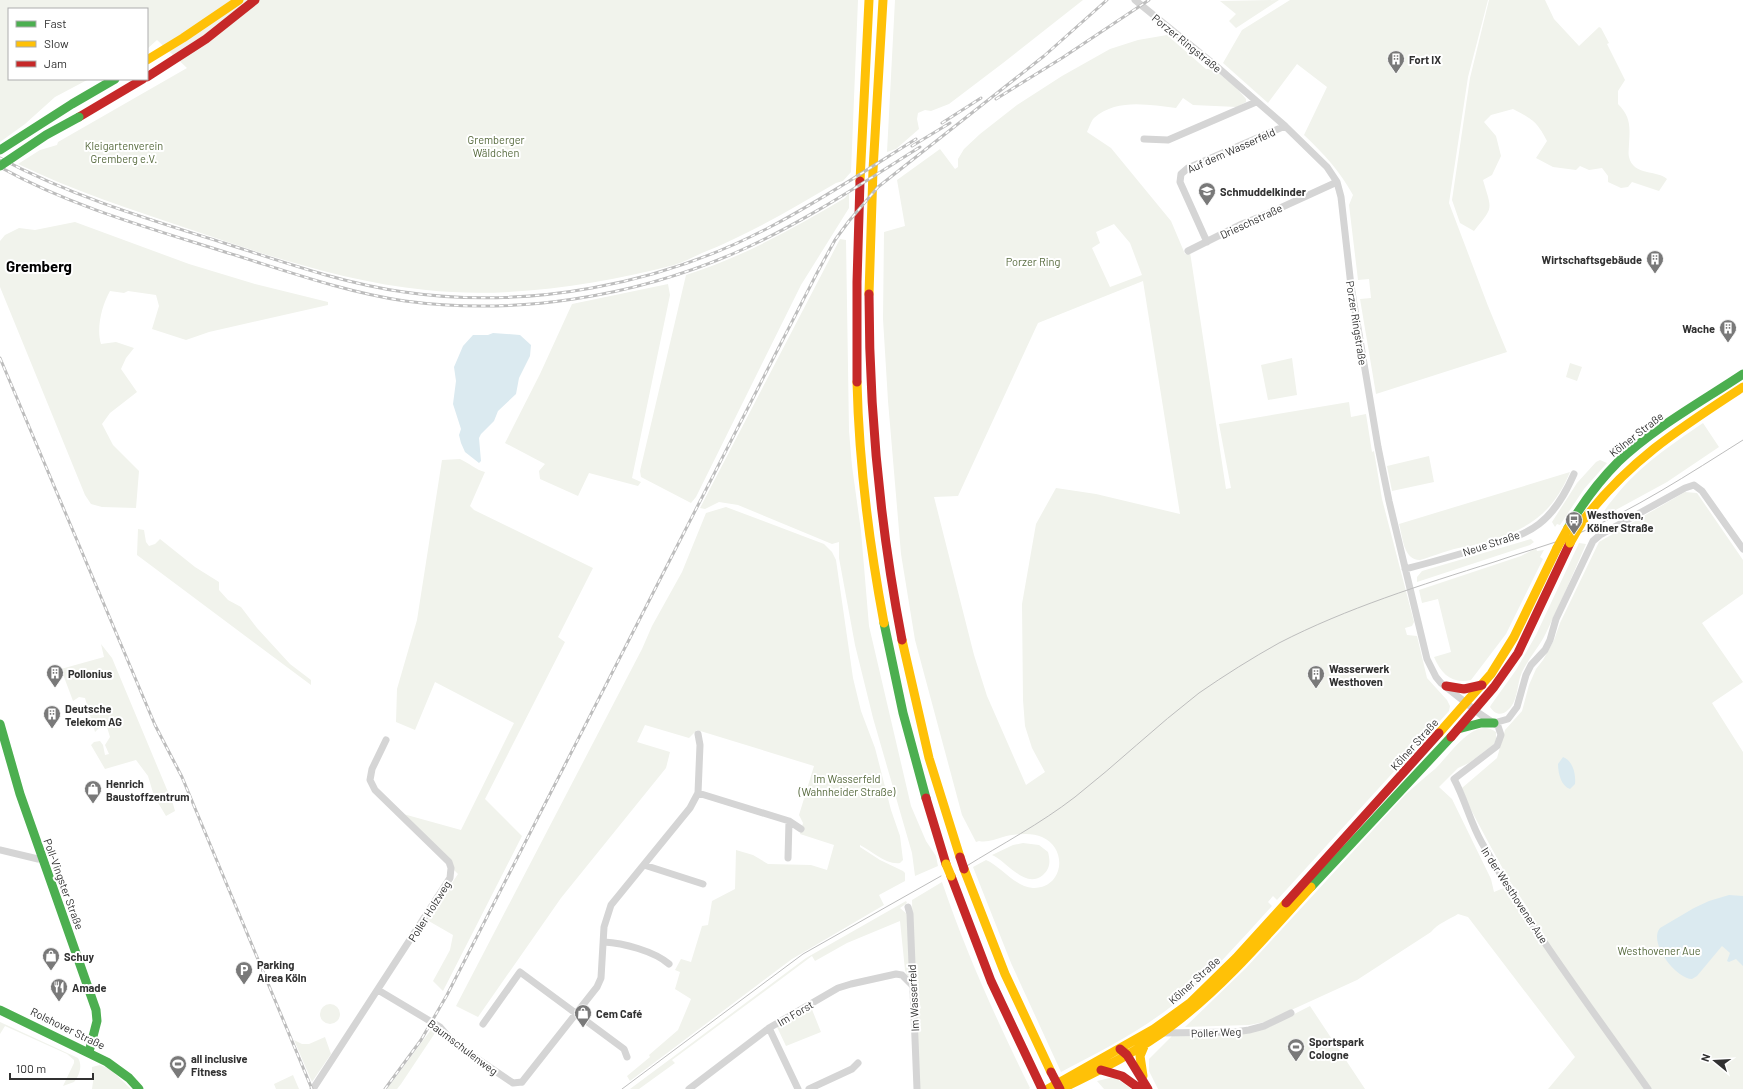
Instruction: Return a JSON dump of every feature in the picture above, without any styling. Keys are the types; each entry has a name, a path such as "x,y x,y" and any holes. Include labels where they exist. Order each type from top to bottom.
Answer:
{"main road":[{"path":"204,23 229,0"},
{"path":"148,59 183,38 238,0"},
{"path":"247,8 255,0"},
{"path":"148,76 190,49 259,0"},
{"path":"869,0 856,314 861,453 869,530 890,657 912,750 946,864 991,981 1037,1079 1055,1088"},
{"path":"883,0 870,263 870,356 874,452 882,528 904,654 925,747 939,796 964,869 1005,974 1051,1072 1055,1088"},
{"path":"0,150 72,104 113,80"},
{"path":"0,166 46,135 141,80"},
{"name":"Kölner Straße","path":"1055,1088 1101,1070 1190,1003 1211,984 1363,820 1482,685 1514,638 1568,528 1600,481 1627,454 1669,422 1743,374"},
{"name":"Kölner Straße","path":"1055,1088 1144,1044 1162,1033 1194,1007 1242,961 1458,729 1494,688 1518,653 1570,543 1582,522 1609,487 1635,462 1677,430 1743,387"},
{"path":"1446,686 1464,689 1482,685"},
{"path":"1458,729 1480,723 1494,723"},
{"name":"Poll-Vingster Straße","path":"0,724 18,787 96,1010 97,1021 89,1052"},
{"name":"Rolshover Straße","path":"0,1010 113,1064 130,1078 139,1089"},
{"path":"1144,1044 1140,1060 1144,1088"},
{"path":"1123,1054 1124,1066 1144,1088"},
{"path":"1101,1070 1112,1071 1144,1088"}],"street":[{"name":"Porzer Ringstraße","path":"1135,0 1216,66 1285,126 1327,167 1337,182 1341,197 1351,286 1378,447 1427,659 1436,677 1475,710"},
{"path":"1144,139 1168,140 1256,102"},
{"name":"Auf dem Wasserfeld","path":"1207,242 1180,182 1181,174 1188,168 1285,126"},
{"name":"Drieschstraße","path":"1188,251 1242,224 1337,182"},
{"name":"Neue Straße","path":"1406,570 1509,539 1526,532 1540,524 1553,510 1564,495 1574,474"},
{"path":"1475,710 1494,723 1508,719 1518,708 1526,675 1531,665 1545,650 1560,612 1594,541 1600,535 1685,488 1694,485 1702,490 1743,549"},
{"name":"In der Westhovener Aue","path":"1494,723 1498,726 1501,735 1497,746 1454,778 1468,815 1481,841 1506,883 1559,963 1648,1089"},
{"path":"524,1086 597,987 601,978 604,927 610,905 690,808 698,793 700,744 698,734"},
{"name":"Poller Holzweg","path":"313,1089 450,878 452,868 449,862 375,790 370,780 372,769 386,740"},
{"path":"698,793 789,822 802,829"},
{"path":"788,858 789,822"},
{"path":"0,850 38,859 42,857"},
{"path":"644,865 703,884"},
{"name":"Im Wasserfeld","path":"908,907 910,914 917,1089"},
{"path":"604,942 615,943 649,953 660,957 669,964"},
{"path":"483,1024 520,972 624,1049 627,1057"},
{"name":"Im Forst","path":"689,1089 769,1028 838,988 896,974 902,975 912,985"},
{"name":"Baumschulenweg","path":"378,990 444,1030 454,1043 513,1083 524,1086"},
{"name":"Poller Weg","path":"1162,1033 1235,1032 1249,1030 1264,1026 1291,1013"},
{"path":"769,1028 798,1089"},
{"path":"809,1089 852,1069 858,1063"}],"green space":[{"name":"Gremberger Wäldchen","path":"0,0 858,0 851,172 843,181 836,183 787,212 737,238 678,264 614,279 551,288 488,293 426,290 366,281 308,267 221,240 104,200 18,164 40,150 57,145 58,142 187,68 157,40 148,48 148,8 8,8 8,80 87,80 55,97 25,124 0,142"},
{"path":"895,0 1083,0 949,104 931,111 925,110 918,113 917,119 919,129 896,149 887,152"},
{"path":"1279,0 1236,28 1229,21 1236,14 1220,1"},
{"path":"1290,0 1488,0 1468,77 1449,203 1507,352 1376,394 1360,299 1371,298 1369,279 1358,280 1349,205 1353,195 1331,163 1304,135 1327,87 1297,64 1268,103 1223,63 1242,30"},
{"path":"1489,0 1545,0 1554,19 1579,46 1599,27 1601,28 1609,43 1607,44 1625,80 1618,91 1618,104 1625,113 1629,122 1629,157 1631,163 1640,170 1658,174 1667,179 1659,191 1632,182 1628,187 1621,188 1608,182 1608,176 1602,168 1589,170 1580,166 1576,170 1553,167 1536,158 1547,141 1533,121 1513,109 1491,115 1484,122 1496,136 1501,156 1492,175 1483,180 1489,208 1485,217 1474,231 1460,223 1452,200 1470,78"},
{"name":"Porzer Ring","path":"1167,35 1206,69 1213,69 1235,86 1246,99 1246,102 1237,107 1193,105 1183,98 1176,108 1134,104 1123,105 1103,112 1094,118 1087,132 1111,148 1171,221 1185,254 1190,252 1226,489 1231,488 1219,424 1349,402 1351,417 1366,414 1382,499 1414,622 1412,626 1405,628 1407,635 1417,636 1427,678 1447,700 1450,706 1449,711 1277,900 1273,896 1268,902 1272,906 1200,982 1160,1015 1118,1041 1061,1072 1011,963 973,867 986,860 1014,881 1026,887 1043,887 1051,882 1059,867 1059,859 1056,850 1051,843 1038,835 1033,834 1012,835 988,841 976,842 962,815 915,640 901,554 888,401 883,319 884,232 905,226 897,180 940,149 955,169 958,167 958,159 964,149 980,134 1017,105 1062,76 1110,49 1138,40","holes":["1114,224 1130,243 1142,275 1110,287 1092,248 1100,243 1096,232","1143,281 1180,514 1096,494 1056,488 1036,524 1022,604 1023,700 1025,726 1032,748 1045,772 1026,785 987,696 974,655 934,497 958,496 1038,323"]},
{"path":"849,193 849,208 801,285 696,497 691,503 641,477 640,471 686,275 728,260 768,241 845,198"},
{"path":"75,222 189,264 255,284 328,302 328,305 209,332 186,340 152,329 159,306 156,295 128,291 124,293 110,291 101,317 99,331 101,344 116,342 134,348 126,358 121,369 137,392 110,413 102,424 113,445 139,471 136,508 102,507 91,504 85,495 0,287 0,241 5,235 19,228 35,230"},
{"path":"840,239 846,240 849,431 861,531 869,626 911,806 926,841 936,856 938,866 915,876 912,853 873,718 855,645 839,558 839,542 832,544 738,505 719,502 705,509 700,508"},
{"path":"668,284 670,295 632,478 641,482 638,486 589,473 578,496 540,479 539,471 545,464 505,443 540,374 572,304"},
{"path":"1292,358 1297,395 1268,400 1261,365"},
{"path":"1570,363 1582,367 1577,381 1566,377"},
{"path":"1703,423 1719,447 1667,482 1601,518 1610,503 1634,476 1656,457"},
{"path":"1429,456 1434,482 1392,491 1387,466"},
{"path":"460,459 485,472 470,506 474,510 593,568 558,637 565,642 485,799 522,836 443,991 433,981 450,950 453,935 427,920 458,874 396,812 461,830 514,723 435,682 415,730 396,722 397,689 417,620 442,460"},
{"path":"1600,460 1607,463 1584,489 1560,525 1557,524 1555,527 1552,522 1577,483 1596,462"},
{"path":"1570,472 1564,486 1548,508 1529,524 1518,530 1505,536 1474,545 1453,549 1420,560 1414,559 1407,552 1399,524"},
{"name":"Westhovener Aue","path":"1685,492 1697,493 1743,560 1743,594 1702,623 1743,682 1712,703 1743,752 1743,1089 1548,1089 1575,1057 1468,917 1458,914 1440,924 1431,932 1357,980 1265,1022 1249,1025 1185,1027 1246,968 1406,794 1435,769 1462,739 1479,729 1488,728 1496,732 1494,744 1469,763 1458,768 1439,787 1452,799 1491,879 1494,892 1506,887 1521,913 1529,910 1509,880 1469,806 1462,788 1497,758 1505,730 1522,711 1529,685 1536,669 1543,660 1554,640 1560,623 1599,542"},
{"name":"Im Wasserfeld (Wahnheider Straße)","path":"726,507 824,544 832,552 836,560 853,678 861,711 875,748 891,810 900,836 903,860 900,863 890,862 884,860 860,845 860,847 880,860 903,871 905,873 905,881 879,895 884,905 792,959 630,1081 627,1076 650,1057 649,1055 678,1030 691,999 675,989 680,972 675,970 681,959 691,962 702,926 708,925 712,901 735,889 736,850 753,855 768,864 811,865 827,870 834,845 800,834 803,823 799,815 814,766 697,730 689,738 645,725 637,742 670,752 666,768 561,898 478,1017 456,1006 642,649 652,626 682,572 706,513"},
{"path":"138,529 144,530 146,542 149,546 155,544 160,539 195,567 219,582 219,590 228,600 241,607 257,628 290,664 311,680 311,685 137,555"},
{"path":"1531,539 1534,542 1530,545 1417,582 1417,577 1422,571"},
{"path":"1579,543 1586,544 1546,633 1520,676 1516,697 1512,706 1503,713 1498,714 1490,707 1516,670 1536,635"},
{"path":"1536,548 1537,551 1544,550 1540,557 1543,559 1506,634 1471,680 1458,681 1448,677 1440,669 1434,657 1451,652 1438,599 1422,603 1419,590 1521,556"},
{"path":"101,644 112,658 173,804 175,811 166,816 154,796 148,776 136,760 105,769 91,745 94,742 100,741 103,745 105,755 109,754 105,745 110,737 107,727 101,726 95,732 85,698 79,697 73,701 61,669 104,657"},
{"path":"1023,843 1039,845 1048,852 1049,867 1043,875 1036,879 1023,877 992,855 1013,845"},
{"path":"942,882 972,961 1030,1088 1029,1089 920,1089 916,1012 921,1008 914,983 912,900"},
{"path":"906,901 907,903 900,908 907,914 910,976 907,975 905,970 900,921 847,943 815,961 812,956 672,1060 675,1063 639,1089 630,1089 806,958"},
{"path":"330,1004 337,1007 340,1014 337,1021 330,1024 323,1021 320,1014 323,1007"},
{"path":"1310,1006 1365,1089 1158,1089 1149,1071 1149,1059 1172,1036 1269,1027"},
{"path":"811,1007 821,1032 786,1046 777,1027"},
{"path":"0,1022 78,1058 80,1071 74,1082 63,1086 74,1063 74,1060 67,1054 5,1026 0,1034"},
{"path":"433,1027 437,1030 401,1084 397,1089 387,1089"},
{"path":"325,1037 331,1054 312,1082 294,1040 302,1044 309,1044"},
{"path":"100,1065 110,1069 131,1089 92,1089 94,1075 92,1073 92,1067"},
{"path":"293,1075 299,1089 276,1089 274,1084"},
{"path":"1114,1077 1132,1089 1104,1089 1097,1081"}],"shaded area":[{"path":"493,333 520,335 531,345 530,356 519,378 516,394 498,411 494,421 479,438 481,461 479,463 465,452 461,443 459,435 461,429 453,404 456,381 454,367 463,346 473,335 488,335"},
{"path":"1563,757 1571,765 1575,776 1575,784 1570,789 1564,785 1559,775 1558,764"},
{"path":"1729,895 1743,896 1743,966 1736,959 1729,962 1727,961 1730,953 1722,946 1697,976 1692,979 1678,973 1660,950 1657,934 1660,928 1694,908 1709,901"}],"tram line":[{"path":"965,867 1062,807 1199,693 1279,643 1305,630 1385,598 1575,535 1640,503 1743,440"},
{"path":"622,1089 803,954 941,876"}],"railway":[{"path":"385,1089 421,1040 447,995 835,240 878,187 1044,56 1107,0"},
{"path":"996,99 1062,58 1149,0"},
{"path":"942,123 981,98"},
{"path":"912,146 950,123"},
{"path":"0,158 54,184 110,206 335,278 404,292 451,297 498,298 545,295 592,288 638,278 684,264 728,247 789,217 916,139"},
{"path":"0,167 54,193 110,215 337,286 405,301 447,305 489,306 532,304 574,299 657,281 698,268 737,252 784,229 830,203 920,147"},
{"path":"0,358 155,725 182,777 312,1089"}],"traffic: fast":[{"path":"0,150 72,104 113,80"},
{"path":"0,166 46,135 79,117"},
{"path":"1568,528 1597,485 1632,449 1679,415 1743,374"},
{"path":"884,623 903,713 926,798"},
{"path":"1458,729 1481,723 1494,723"},
{"path":"0,724 20,794 96,1010 97,1021 89,1052"},
{"path":"1311,887 1451,737"},
{"path":"0,1010 107,1062 129,1078 139,1089"}],"traffic: slow":[{"path":"148,59 183,38 239,0"},
{"path":"860,181 869,0"},
{"path":"869,294 873,170 883,0"},
{"path":"857,382 862,473 884,623"},
{"path":"1582,522 1618,481 1656,447 1743,387"},
{"path":"1570,543 1582,522"},
{"path":"1557,548 1568,528"},
{"path":"1439,733 1491,674 1514,637 1557,548"},
{"path":"902,640 929,758 960,857"},
{"path":"946,864 951,876"},
{"path":"964,869 1005,974 1051,1072"},
{"path":"1061,1089 1105,1067 1147,1043 1193,1009 1246,958 1311,887"},
{"path":"1048,1089 1154,1029 1190,1003 1236,958 1286,903"},
{"path":"1143,1076 1140,1056 1145,1044"}],"traffic: jam":[{"path":"148,76 206,39 255,0"},
{"path":"79,117 141,80"},
{"path":"857,382 857,282 860,181"},
{"path":"869,294 871,381 877,468 894,597 902,640"},
{"path":"1451,737 1494,687 1518,653 1570,543"},
{"path":"1446,686 1464,689 1482,685"},
{"path":"1286,903 1439,733"},
{"path":"926,798 946,864"},
{"path":"960,857 964,869"},
{"path":"951,876 991,981 1042,1089"},
{"path":"1120,1049 1127,1055 1148,1089"},
{"path":"1101,1070 1122,1076 1140,1089"},
{"path":"1051,1072 1060,1089"}],"place":[{"name":"Fort IX","path":"1396,74"},
{"name":"Schmuddelkinder","path":"1207,206"},
{"name":"Wirtschaftsgebäude","path":"1655,274"},
{"name":"Wache","path":"1728,343"},
{"name":"Westhoven, Kölner Straße","path":"1574,535"},
{"name":"Pollonius","path":"55,688"},
{"name":"Wasserwerk Westhoven","path":"1316,689"},
{"name":"Deutsche Telekom AG","path":"52,729"},
{"name":"Henrich Baustoffzentrum","path":"93,804"},
{"name":"Schuy","path":"51,971"},
{"name":"Parking Airea Köln","path":"244,985"},
{"name":"Amade","path":"59,1002"},
{"name":"Cem Café","path":"583,1028"},
{"name":"Sportspark Cologne","path":"1296,1062"},
{"name":"all inclusive Fitness","path":"178,1079"}],"district":[{"name":"Gremberg","path":"39,266"}],"park label":[{"name":"Kleigartenverein Gremberg e.V.","path":"124,151"}]}
